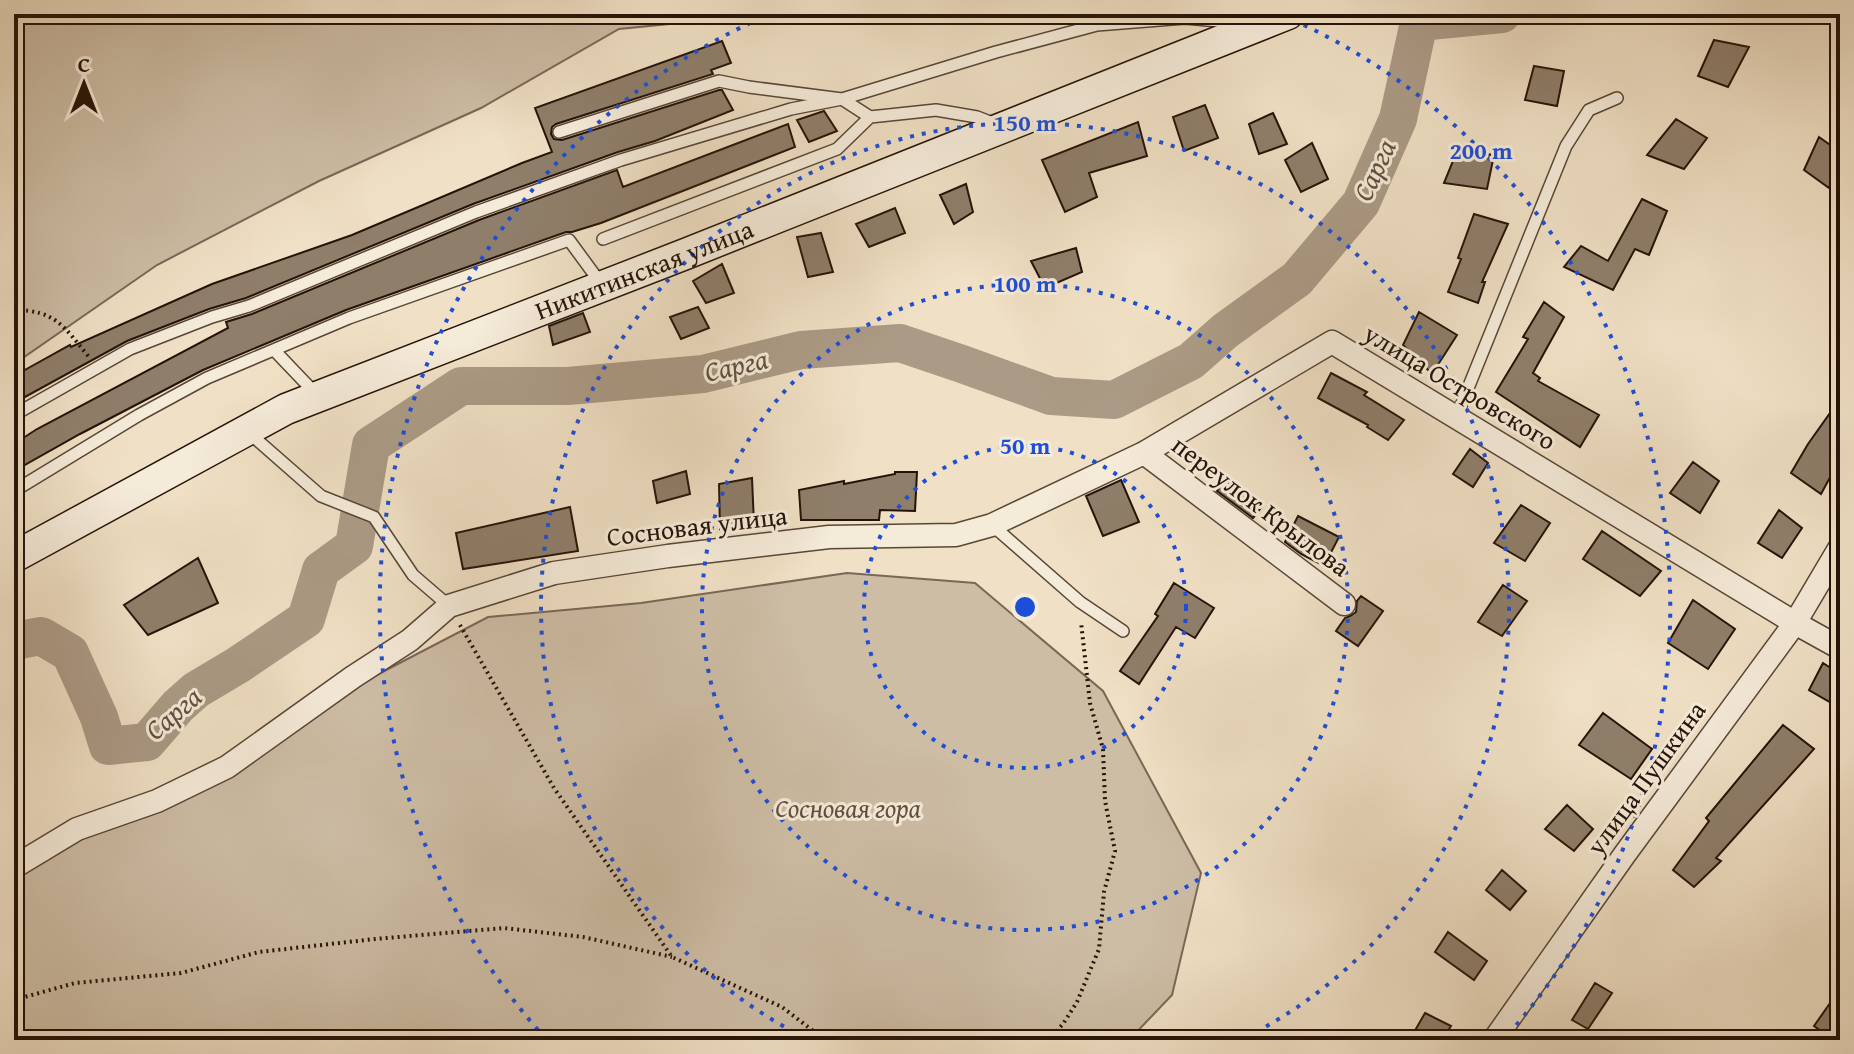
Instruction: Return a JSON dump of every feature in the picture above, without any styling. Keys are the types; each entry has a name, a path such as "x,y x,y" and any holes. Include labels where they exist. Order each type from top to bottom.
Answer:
{"street":[{"name":"Никитинская улица","path":"14,557 286,409 1274,19"},
{"name":"улица Островского","path":"956,535 992,525 1144,453 1332,342 1840,648"},
{"name":"переулок Крылова","path":"1144,453 1344,604"},
{"name":"Сосновая улица","path":"14,867 77,829 157,801 227,767 410,640 449,606 554,573 668,556 829,537 956,535"},
{"name":"улица Пушкина","path":"1494,1040 1625,854 1795,623 1840,547"}],"lane":[{"path":"14,415 130,349 249,306 476,212 621,160 791,109 842,99 1097,25 1185,18 1274,19"},
{"path":"559,132 719,81 842,99 870,117"},
{"path":"1456,418 1566,146 1589,110 1617,98"},
{"path":"603,239 837,149 870,117 936,110 977,117 1002,128"},
{"path":"14,491 139,415 207,378 349,318 569,240 603,286"},
{"path":"274,350 319,396"},
{"path":"246,430 321,496 374,517 413,575 449,606"},
{"path":"992,525 1080,602 1123,631"}],"path":[{"path":"14,310 32,310 58,320 98,368"},
{"path":"1048,1040 1077,1002 1099,949 1104,892 1115,851 1105,801 1103,749 1090,703 1080,602"},
{"path":"449,606 554,788 672,957"},
{"path":"14,1000 75,983 181,973 259,952 504,928 583,937 672,957 782,1007 825,1040"}],"green space":[{"path":"14,14 771,14 619,29 481,108 319,181 157,265 14,364"},
{"name":"Сосновая гора","path":"847,573 975,583 1103,691 1201,873 1172,995 1129,1040 14,1040 14,878 80,837 488,617 641,603"}],"building":[{"path":"1714,40 1749,47 1728,87 1698,76"},
{"path":"722,41 731,63 711,70 713,74 556,124 551,134 554,139 562,140 719,90 722,90 733,110 655,141 473,204 246,298 127,341 14,403 14,376 70,345 212,284 352,235 552,152 535,108"},
{"path":"1534,66 1564,71 1557,106 1525,100"},
{"path":"1205,105 1218,138 1184,151 1173,117"},
{"path":"824,111 837,131 809,142 797,120"},
{"path":"1273,113 1287,144 1259,154 1249,124"},
{"path":"1676,119 1707,138 1684,169 1647,155"},
{"path":"1138,122 1147,156 1089,173 1097,197 1065,212 1042,160"},
{"path":"788,124 795,147 601,223 566,232 346,310 203,370 14,471 14,444 228,328 226,322 479,220 617,170 623,187"},
{"path":"1819,137 1840,152 1840,164 1829,188 1804,170"},
{"path":"1312,143 1328,179 1301,192 1285,160"},
{"path":"1457,151 1494,155 1487,189 1444,183"},
{"path":"966,184 973,212 954,224 940,195"},
{"path":"1642,199 1667,211 1649,255 1635,249 1613,290 1564,267 1581,246 1608,261"},
{"path":"895,208 905,233 869,247 856,224"},
{"path":"1474,214 1508,224 1482,282 1485,282 1478,303 1448,292"},
{"path":"821,233 833,272 808,277 797,237"},
{"path":"1076,248 1082,272 1045,288 1031,261"},
{"path":"722,264 734,293 706,303 693,281"},
{"path":"1544,302 1564,317 1533,373 1540,378 1538,381 1599,415 1580,447 1496,392 1528,339 1523,337"},
{"path":"698,307 709,328 681,339 670,317"},
{"path":"1419,312 1457,335 1432,374 1403,345"},
{"path":"583,313 590,332 553,345 549,326"},
{"path":"1331,373 1367,392 1364,395 1404,420 1388,440 1368,425 1318,398"},
{"path":"1840,399 1840,459 1821,494 1791,473"},
{"path":"1470,449 1488,463 1473,487 1453,474"},
{"path":"1693,462 1719,481 1700,513 1670,493"},
{"path":"686,471 690,494 657,503 653,481"},
{"path":"895,472 917,472 915,511 880,510 879,520 801,520 799,490"},
{"path":"752,478 754,524 720,529 719,484"},
{"path":"1226,479 1263,505 1253,518 1217,491"},
{"path":"1121,480 1139,522 1103,536 1086,496"},
{"path":"1521,505 1550,523 1525,561 1494,543"},
{"path":"570,507 578,551 463,569 456,533"},
{"path":"1779,510 1802,528 1782,558 1758,543"},
{"path":"1298,516 1339,537 1324,566 1285,542"},
{"path":"1602,531 1661,571 1640,596 1583,559"},
{"path":"198,558 218,603 148,635 124,605"},
{"path":"1174,583 1214,608 1195,638 1176,627 1139,684 1120,671 1158,616 1155,614"},
{"path":"1503,585 1527,601 1502,636 1478,622"},
{"path":"1361,596 1383,611 1358,646 1336,631 1345,618 1356,612"},
{"path":"1693,600 1735,629 1708,669 1668,643"},
{"path":"1823,663 1840,674 1840,708 1809,690"},
{"path":"1603,713 1652,749 1631,779 1579,745"},
{"path":"1783,725 1814,749 1716,858 1721,861 1694,887 1673,870 1709,821 1706,818"},
{"path":"1567,805 1593,829 1574,851 1545,829"},
{"path":"1502,870 1526,891 1510,910 1486,890"},
{"path":"1448,932 1487,961 1474,980 1435,952"},
{"path":"1595,983 1612,993 1588,1029 1572,1020"},
{"path":"1840,989 1840,1040 1834,1040 1814,1026"},
{"path":"1425,1013 1451,1026 1442,1040 1425,1040 1413,1034"}],"waterway":[{"name":"Сарга","path":"14,641 41,636 70,653 99,717 108,746 147,742 196,690 306,619 321,570 354,546 371,445 461,386 568,386 703,374 801,350 900,343 1051,396 1114,400 1191,361 1225,331 1297,279 1361,203 1398,119 1419,22 1502,14"}]}
